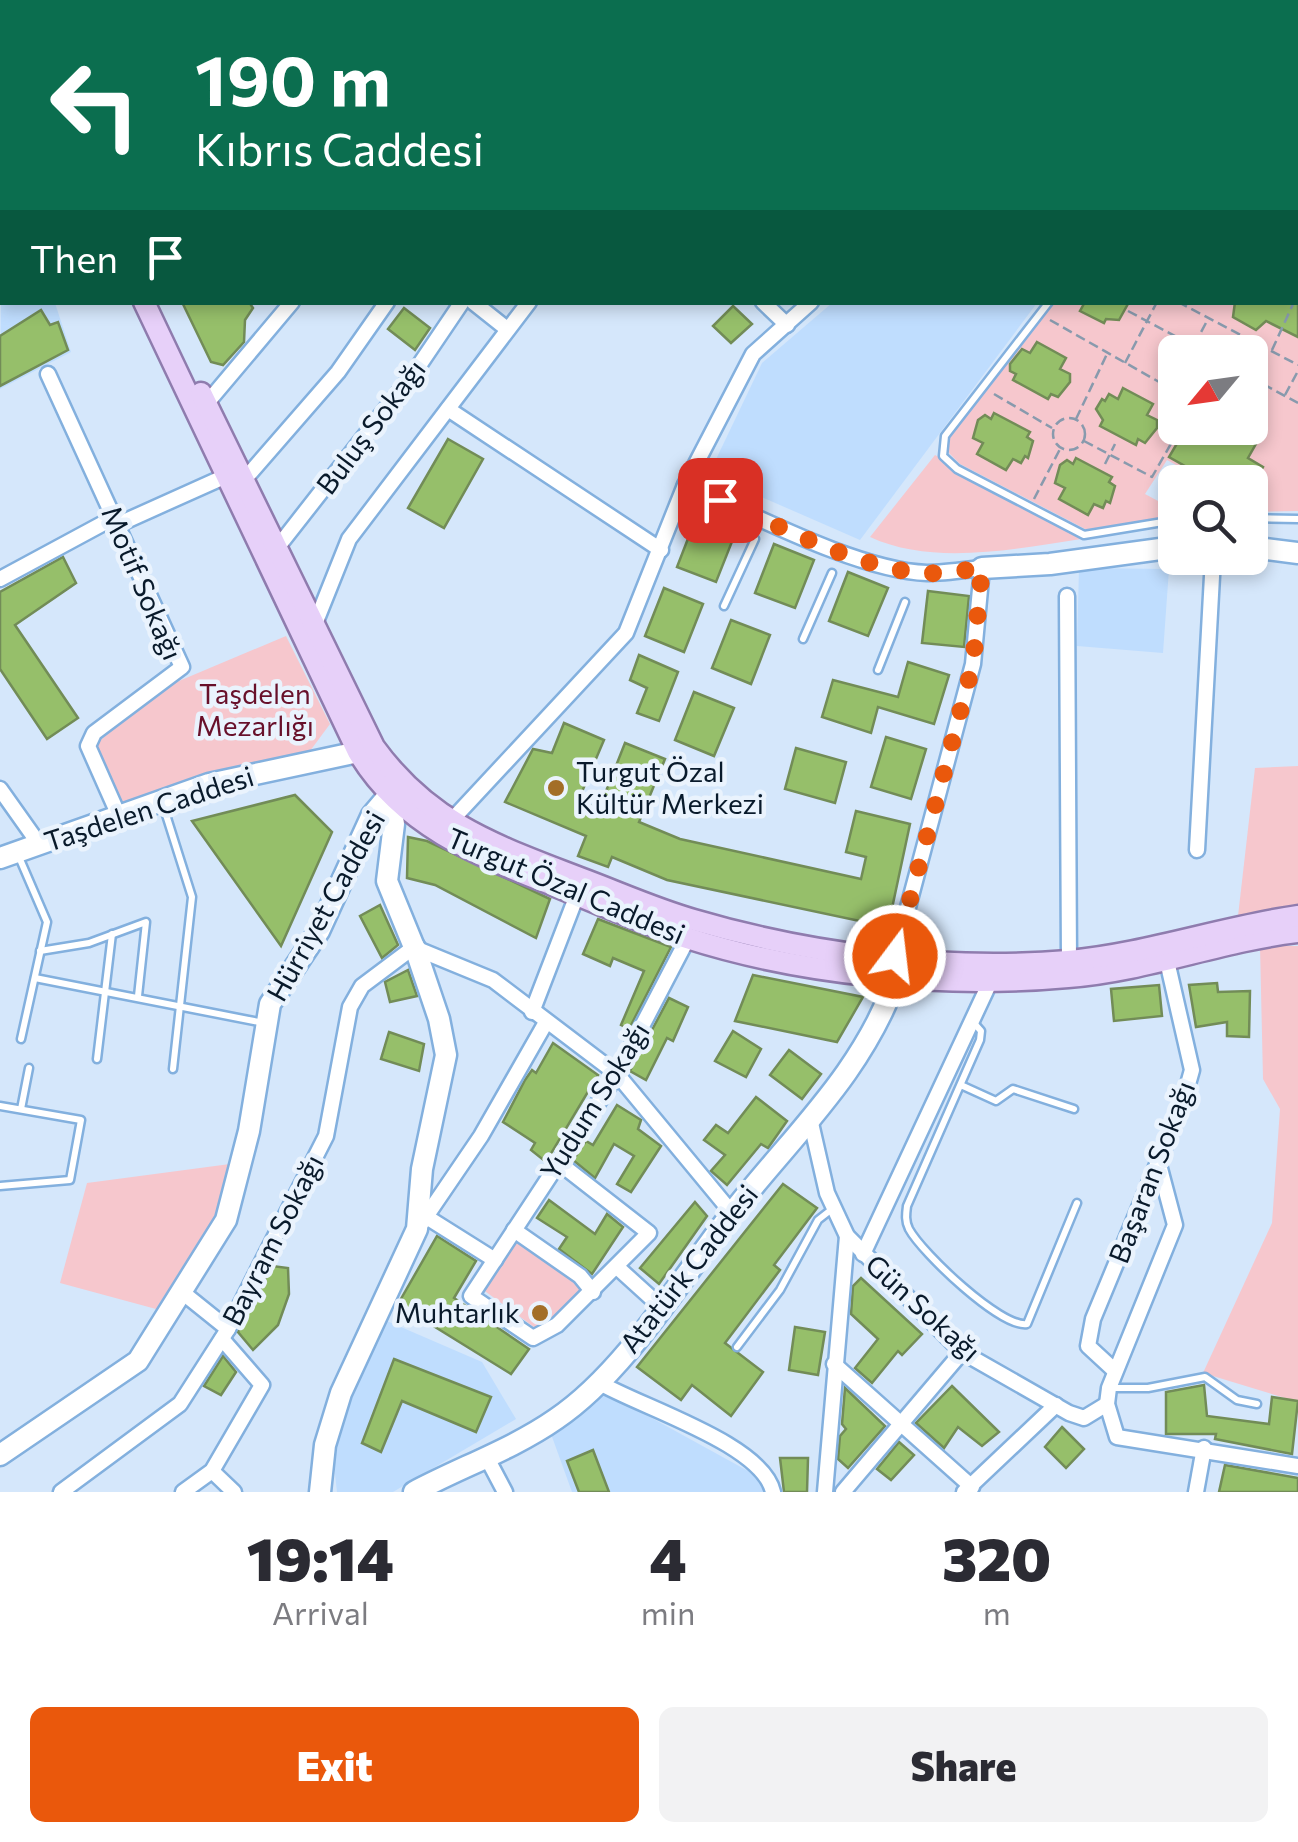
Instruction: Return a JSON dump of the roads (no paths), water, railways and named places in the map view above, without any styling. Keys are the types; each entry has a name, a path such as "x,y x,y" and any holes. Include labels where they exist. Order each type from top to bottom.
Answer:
{"main road":[{"name":"Turgut Özal Caddesi","path":"146,305 235,478 366,750 394,788 438,834 580,887 692,920 896,966 1165,953 1298,932"},
{"name":"Turgut Özal Caddesi","path":"158,305 206,404 235,478 277,548 315,624 366,750"},
{"name":"Turgut Özal Caddesi","path":"394,788 450,822 688,938 757,955 896,966 992,980 1068,977 1298,916"}],"street":[{"path":"206,404 289,305"},
{"path":"0,580 117,520 235,478 338,372 384,305"},
{"name":"Buluş Sokağı","path":"277,548 414,373 460,305"},
{"path":"476,305 507,329"},
{"path":"315,624 350,538 527,305"},
{"path":"766,305 787,325"},
{"path":"450,822 626,633 685,485 753,354 808,305"},
{"name":"Motif Sokağı","path":"48,374 182,667 94,732 88,746 119,816"},
{"path":"448,409 661,550"},
{"path":"685,485 824,544 898,569 927,573 1158,549"},
{"path":"1268,549 1298,553"},
{"path":"896,966 973,664 982,568"},
{"path":"1197,850 1212,575"},
{"path":"1067,596 1069,960"},
{"name":"Taşdelen Caddesi","path":"8,855 209,784 366,750"},
{"path":"394,788 387,881 414,948 446,1056 422,1169 421,1223"},
{"name":"Hürriyet Caddesi","path":"0,1456 138,1361 182,1292 230,1207 270,1004 318,932 372,815 394,788"},
{"path":"0,790 39,844"},
{"path":"532,1012 580,887"},
{"name":"Yudum Sokağı","path":"593,1292 557,1325 533,1338 472,1296 617,1074 688,938"},
{"path":"414,948 493,980 546,1024 617,1074 732,1213"},
{"name":"Bayram Sokağı","path":"61,1492 180,1404 225,1334 326,1136 350,1007 362,986 414,948"},
{"name":"Başaran Sokağı","path":"1114,1370 1088,1346 1094,1319 1192,1070 1165,953"},
{"name":"Atatürk Caddesi","path":"414,1492 557,1419 598,1382 732,1213 811,1124 854,1064 896,966"},
{"path":"864,1254 992,980"},
{"path":"320,1492 325,1445 341,1393 371,1321 421,1223 481,1136 546,1024"},
{"name":"Gün Sokağı","path":"811,1124 834,1208 846,1236 962,1352 1084,1418 1107,1404"},
{"path":"1158,1161 1175,1224 1109,1388 1107,1404 1121,1441 1204,1448 1298,1466"},
{"path":"514,1230 580,1276 593,1292 649,1234 558,1162"},
{"path":"421,1223 495,1260"},
{"path":"826,1492 846,1236"},
{"path":"617,1266 660,1306"},
{"path":"182,1292 225,1334 262,1385 212,1470 183,1492"},
{"path":"844,1492 898,1423 962,1352"},
{"path":"834,1364 967,1489 1056,1405"},
{"path":"598,1382 743,1453 768,1474 773,1492"},
{"path":"1196,1492 1204,1448"},
{"path":"486,1456 504,1492"},
{"path":"212,1470 234,1492"}],"lane":[{"path":"1046,305 945,436 943,456 957,468 1084,535 1158,523"},
{"path":"1268,518 1298,518"},
{"path":"724,606 755,540"},
{"path":"803,639 832,572"},
{"path":"878,670 906,602"},
{"path":"162,801 192,898 173,1069"},
{"path":"8,855 47,922 21,1039"},
{"path":"40,951 67,949 146,922 138,996"},
{"path":"97,1059 112,934"},
{"path":"34,978 266,1023"},
{"path":"972,1021 981,1031 980,1040 907,1206 910,1231 980,1302 1010,1321 1027,1324 1077,1203"},
{"path":"20,1109 29,1068"},
{"path":"962,1086 996,1101 1013,1089 1074,1109"},
{"path":"0,1106 82,1120 70,1180 0,1186"},
{"path":"737,1346 780,1290 818,1220 834,1208"},
{"path":"1109,1388 1148,1388 1205,1377 1237,1400 1258,1404"}],"place":[{"name":"Turgut Özal Kültür Merkezi","path":"556,788"},
{"name":"Muhtarlık","path":"540,1313"}],"park label":[{"name":"Taşdelen Mezarlığı","path":"255,710"}]}
